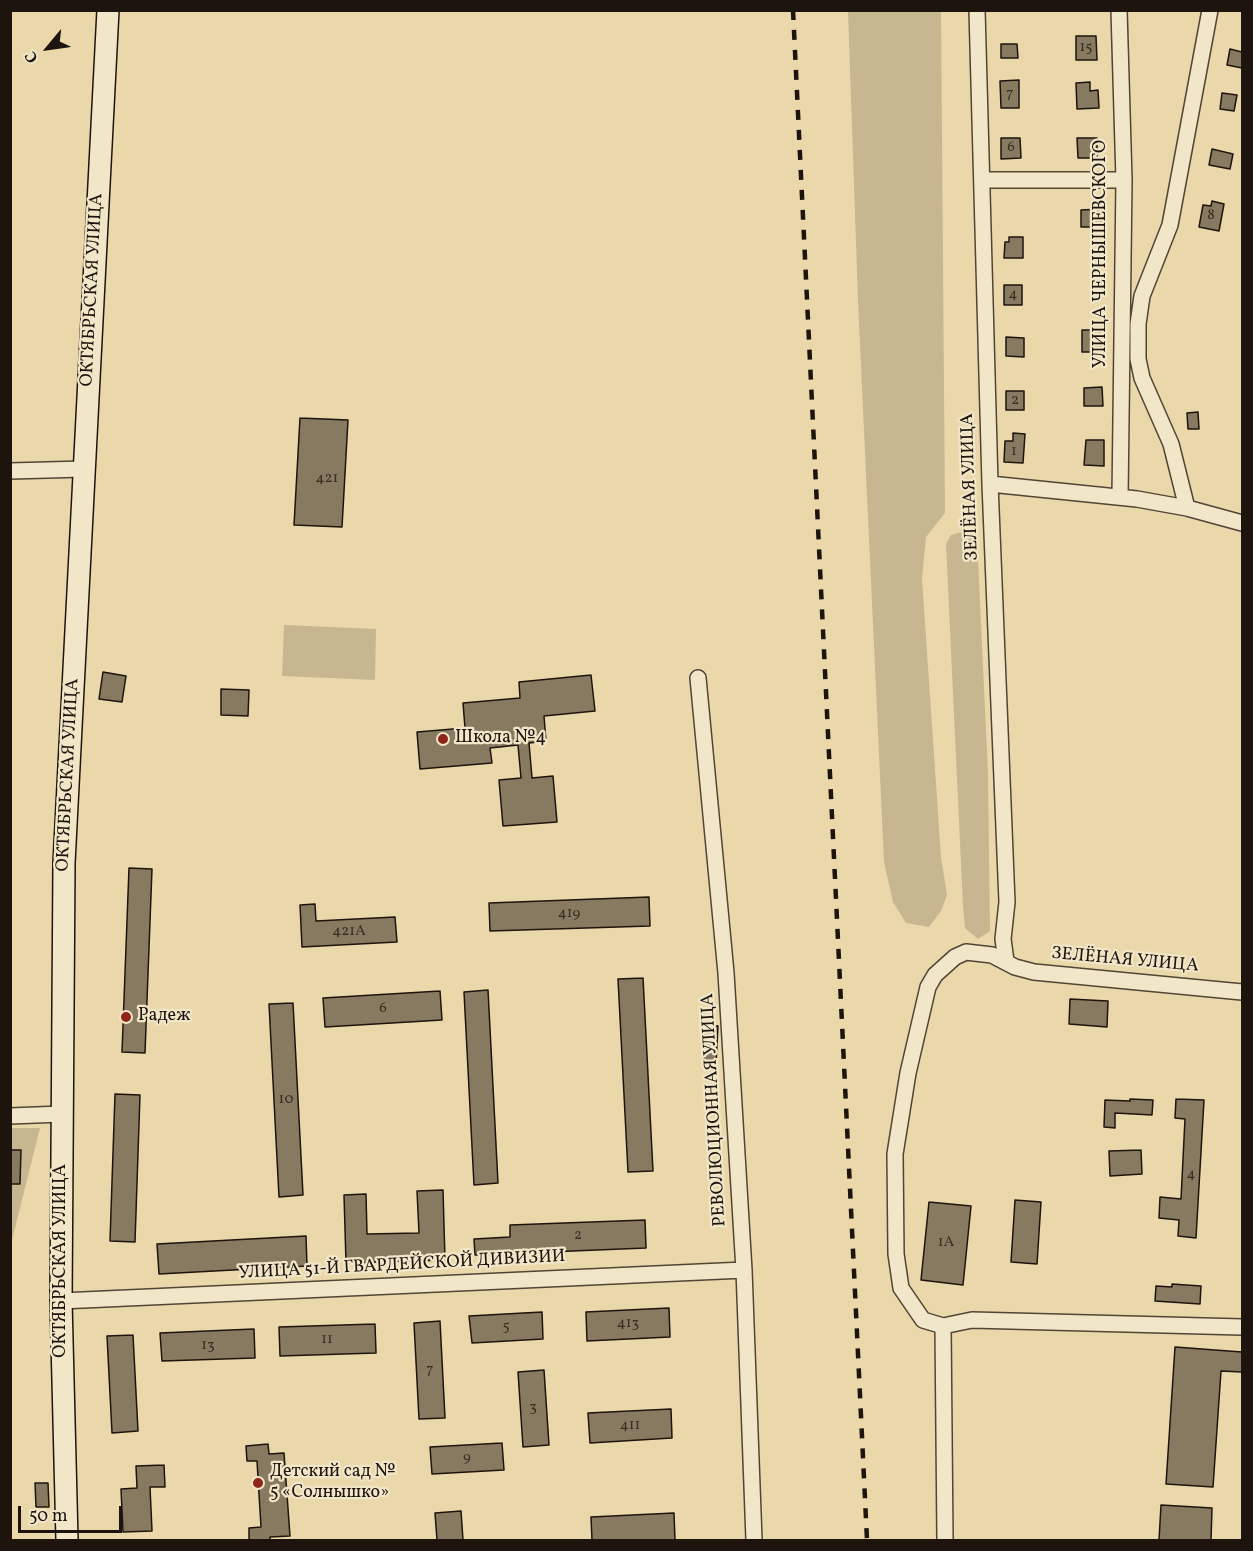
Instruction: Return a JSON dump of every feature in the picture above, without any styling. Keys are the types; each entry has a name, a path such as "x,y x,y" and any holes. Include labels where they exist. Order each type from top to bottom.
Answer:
{"main road":[{"name":"ОКТЯБРЬСКАЯ УЛИЦА","path":"67,1540 61,1300 64,863 108,10"}],"street":[{"name":"ЗЕЛЁНАЯ УЛИЦА","path":"977,10 990,484 1007,902 1003,939 1006,961"},
{"name":"УЛИЦА ЧЕРНЫШЕВСКОГО","path":"1119,10 1124,180 1120,497"},
{"path":"1187,508 1171,444 1142,378 1138,359 1138,324 1142,296 1170,225 1210,10"},
{"path":"982,180 1124,180"},
{"path":"10,471 84,469"},
{"path":"990,484 1120,497 1187,508 1242,523"},
{"name":"РЕВОЛЮЦИОННАЯ УЛИЦА","path":"698,678 726,973 744,1270 754,1540"},
{"name":"ЗЕЛЁНАЯ УЛИЦА","path":"944,1326 923,1320 915,1311 901,1288 897,1254 896,1154 900,1116 928,987 935,975 955,957 966,952 992,955 1015,967 1034,972 1242,992"},
{"path":"10,1116 62,1114"},
{"name":"УЛИЦА 51-Й ГВАРДЕЙСКОЙ ДИВИЗИИ","path":"61,1300 744,1270"},
{"path":"945,1540 944,1326 972,1320 1242,1327"}],"shaded area":[{"path":"848,11 941,11 945,513 926,537 922,579 941,857 947,895 941,911 929,927 906,923 893,902 884,862 858,301"},
{"path":"965,531 972,538 978,559 988,773 990,931 978,939 965,928 963,907 946,544 951,535"},
{"path":"284,625 376,629 375,680 282,676"},
{"path":"11,1128 40,1128 11,1244"}],"building":[{"path":"1076,36 1096,36 1097,60 1076,60"},
{"path":"1001,44 1017,44 1018,58 1001,58"},
{"path":"1230,49 1242,52 1242,68 1227,65"},
{"path":"1019,80 1019,108 1001,108 1000,81"},
{"path":"1090,82 1090,91 1098,90 1099,108 1077,109 1076,83"},
{"path":"1222,93 1237,95 1234,111 1220,109"},
{"path":"1001,138 1020,138 1021,158 1001,159"},
{"path":"1077,138 1097,138 1097,158 1078,158"},
{"path":"1212,149 1233,154 1230,169 1209,165"},
{"path":"1212,201 1224,204 1219,231 1199,227 1203,205 1211,206"},
{"path":"1101,209 1101,227 1081,227 1081,210"},
{"path":"1009,237 1023,237 1023,258 1004,258 1005,242 1009,242"},
{"path":"1004,285 1022,285 1022,305 1004,305"},
{"path":"1082,330 1100,330 1101,352 1082,352"},
{"path":"1006,337 1024,338 1024,357 1006,356"},
{"path":"1102,387 1103,406 1084,406 1084,388"},
{"path":"1006,391 1024,391 1024,410 1006,410"},
{"path":"1198,412 1199,429 1188,429 1187,413"},
{"path":"300,418 348,420 342,527 294,525"},
{"path":"1013,433 1025,434 1023,463 1004,462 1005,441 1013,441"},
{"path":"1086,440 1104,440 1104,466 1084,465"},
{"path":"103,672 126,676 122,702 99,699"},
{"path":"591,675 595,711 544,716 546,741 529,743 532,778 553,776 557,822 503,826 499,780 521,778 518,745 490,748 492,763 420,769 417,732 465,728 463,703 520,698 519,682"},
{"path":"221,689 249,690 248,716 221,715"},
{"path":"129,868 152,869 145,1053 122,1052"},
{"path":"649,897 650,926 490,931 489,903"},
{"path":"315,904 316,921 395,917 397,942 302,947 300,905"},
{"path":"643,978 653,1171 628,1172 618,979"},
{"path":"488,990 498,1183 474,1185 464,992"},
{"path":"440,991 442,1020 325,1027 323,998"},
{"path":"1070,999 1108,1001 1107,1027 1069,1024"},
{"path":"293,1003 303,1195 279,1197 269,1004"},
{"path":"706,1025 718,1026 716,1064 704,1063"},
{"path":"115,1094 140,1095 135,1242 110,1241"},
{"path":"1130,1099 1153,1100 1152,1115 1115,1113 1115,1128 1104,1127 1105,1100 1130,1101"},
{"path":"1176,1099 1204,1100 1196,1238 1178,1236 1179,1220 1159,1218 1160,1197 1181,1199 1185,1119 1175,1118"},
{"path":"10,1150 21,1150 20,1184 10,1184"},
{"path":"1141,1150 1142,1174 1110,1176 1109,1151"},
{"path":"443,1190 445,1260 346,1263 344,1195 366,1194 367,1234 419,1233 417,1191"},
{"path":"1015,1200 1041,1202 1037,1264 1011,1262"},
{"path":"929,1202 971,1206 963,1285 921,1280"},
{"path":"645,1220 646,1248 475,1255 474,1239 510,1237 510,1225"},
{"path":"306,1236 307,1266 159,1274 157,1244"},
{"path":"1172,1284 1201,1286 1200,1304 1155,1301 1156,1286 1172,1287"},
{"path":"669,1308 670,1337 587,1341 586,1312"},
{"path":"542,1312 543,1339 472,1343 469,1316"},
{"path":"440,1321 445,1418 419,1419 414,1323"},
{"path":"375,1324 376,1353 280,1356 279,1327"},
{"path":"254,1329 255,1358 162,1361 160,1333"},
{"path":"133,1335 138,1431 112,1433 107,1336"},
{"path":"1175,1347 1242,1352 1242,1372 1221,1371 1213,1487 1166,1484"},
{"path":"544,1370 549,1445 523,1447 518,1372"},
{"path":"671,1409 672,1438 590,1443 588,1413"},
{"path":"502,1443 504,1470 432,1474 430,1447"},
{"path":"268,1444 269,1454 284,1453 290,1536 270,1537 270,1540 249,1540 249,1528 261,1527 257,1461 247,1461 246,1446"},
{"path":"164,1465 165,1487 150,1487 152,1531 123,1532 121,1489 137,1488 136,1466"},
{"path":"35,1483 48,1483 49,1507 36,1507"},
{"path":"1161,1505 1212,1508 1211,1540 1159,1540"},
{"path":"461,1511 463,1540 437,1540 435,1513"},
{"path":"674,1513 675,1540 592,1540 591,1517"}],"railway":[{"path":"793,10 867,1540"}],"place":[{"name":"Школа №4","path":"443,739"},
{"name":"Радеж","path":"126,1017"},
{"name":"Детский сад № 5 «Солнышко»","path":"258,1483"}]}
